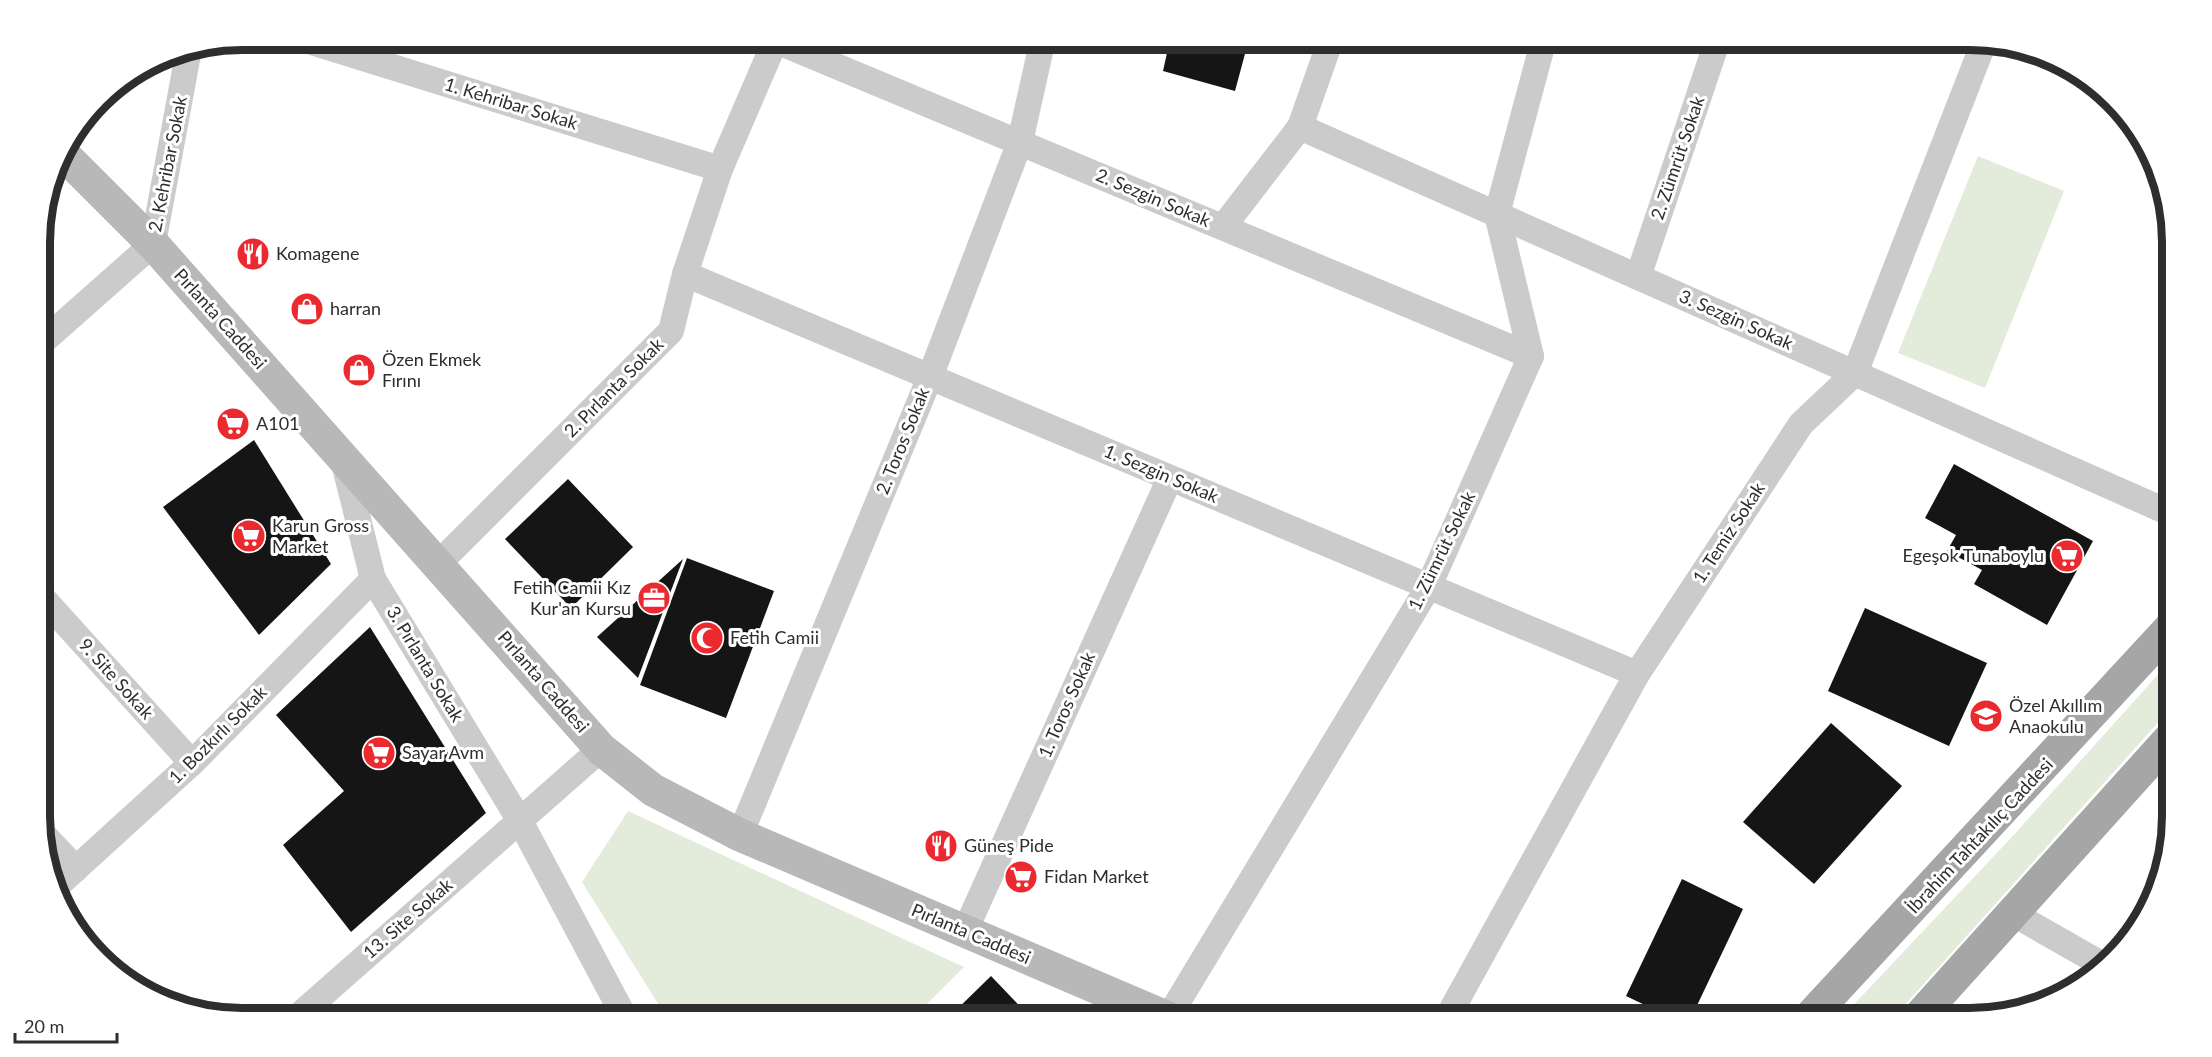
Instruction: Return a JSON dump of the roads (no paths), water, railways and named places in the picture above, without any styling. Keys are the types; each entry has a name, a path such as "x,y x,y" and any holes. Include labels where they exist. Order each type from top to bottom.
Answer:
{"main road":[{"name":"İbrahim Tahtakılıç Caddesi","path":"1819,1007 1945,874 2162,637"},
{"path":"1928,1007 2162,747"}],"street":[{"name":"1. Kehribar Sokak","path":"337,50 720,169"},
{"name":"2. Pırlanta Sokak","path":"438,564 671,331 685,274 720,169 772,50"},
{"name":"2. Sezgin Sokak","path":"800,50 1531,356"},
{"name":"2. Toros Sokak","path":"740,835 930,377 1020,142 1040,50"},
{"path":"1223,227 1300,127 1327,50"},
{"path":"1531,356 1497,214 1541,50"},
{"name":"2. Zümrüt Sokak","path":"1638,277 1714,50"},
{"name":"1. Temiz Sokak","path":"1453,1007 1637,674 1801,424 1856,373 1981,50"},
{"name":"2. Kehribar Sokak","path":"153,244 187,58"},
{"name":"3. Sezgin Sokak","path":"1300,127 2162,510"},
{"name":"Pırlanta Caddesi","path":"68,159 153,244 602,749 653,790 740,835 1143,1007"},
{"path":"50,335 153,244"},
{"name":"1. Sezgin Sokak","path":"685,274 1637,674"},
{"name":"1. Zümrüt Sokak","path":"1174,1007 1429,586 1531,356"},
{"name":"3. Pırlanta Sokak","path":"342,456 374,579 520,821 620,1008"},
{"name":"1. Toros Sokak","path":"965,931 1170,478"},
{"name":"1. Bozkırlı Sokak","path":"67,877 192,763 374,579"},
{"name":"9. Site Sokak","path":"50,606 192,763"},
{"name":"13. Site Sokak","path":"307,1008 602,749"},
{"path":"54,854 67,877"},
{"path":"2012,913 2096,961"}],"place":[{"name":"Komagene","path":"253,254"},
{"name":"harran","path":"307,309"},
{"name":"Özen Ekmek Fırını","path":"359,370"},
{"name":"A101","path":"233,424"},
{"name":"Karun Gross Market","path":"249,536"},
{"name":"Egeşok Tunaboylu","path":"2067,556"},
{"name":"Fetih Camii Kız Kur'an Kursu","path":"654,598"},
{"name":"Fetih Camii","path":"707,638"},
{"name":"Özel Akıllım Anaokulu","path":"1986,716"},
{"name":"Sayar Avm","path":"379,753"},
{"name":"Güneş Pide","path":"941,846"},
{"name":"Fidan Market","path":"1021,877"}]}
